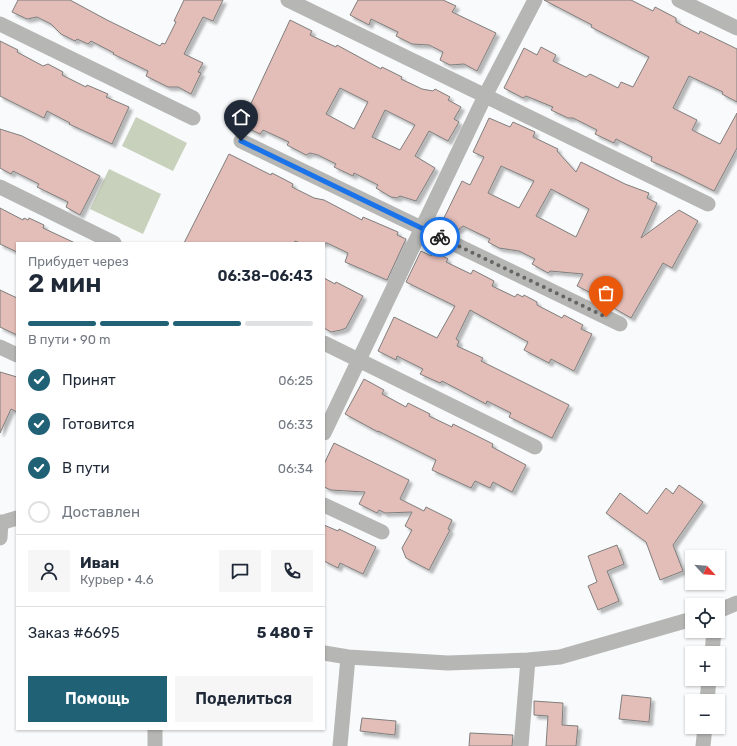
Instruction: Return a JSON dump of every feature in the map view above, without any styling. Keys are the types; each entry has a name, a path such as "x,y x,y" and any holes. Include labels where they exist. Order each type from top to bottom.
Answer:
{"street":[{"path":"288,0 708,204"},
{"path":"325,431 485,96 535,0"},
{"path":"679,0 737,28"},
{"path":"0,24 193,118"},
{"path":"241,141 620,324"},
{"path":"0,187 112,242"},
{"path":"325,342 536,447"},
{"path":"0,347 16,355"},
{"path":"325,505 382,532"},
{"path":"0,538 1,523 16,518"},
{"path":"725,608 737,603"},
{"path":"325,653 348,657 448,663 528,660 560,657 685,621"},
{"path":"340,746 348,657"},
{"path":"521,746 528,660"},
{"path":"155,730 155,746"},
{"path":"703,746 704,734"}],"green space":[{"path":"136,117 187,143 173,171 122,146"},
{"path":"109,169 161,194 143,234 90,209"}],"building":[{"path":"18,0 70,0 160,46 162,43 165,44 176,22 174,21 184,0 223,0 213,21 203,17 184,54 203,63 198,72 201,73 191,94 178,87 168,87 146,76 148,71 113,54 114,53 91,41 88,44 77,39 75,41 61,34 51,24 37,17 27,19 12,12"},
{"path":"358,0 443,0 456,6 452,12 496,33 477,71 464,64 450,65 440,60 443,52 429,45 412,44 396,36 398,32 371,19 369,25 350,15"},
{"path":"544,0 631,0 653,11 655,7 676,18 676,22 699,34 700,31 737,49 737,102 722,94 723,92 689,76 673,108 697,120 692,130 720,144 737,113 737,148 714,191 651,161 652,157 616,139 614,143 595,134 597,130 573,118 568,118 551,110 553,107 526,96 523,98 504,88 524,48 537,55 541,47 556,55 553,61 586,77 590,74 618,88 621,82 633,87 649,57 591,27 592,25"},
{"path":"290,20 312,31 310,35 336,47 337,45 381,69 382,67 402,77 401,79 422,89 433,91 435,89 450,97 448,100 461,107 454,119 459,122 448,141 429,131 415,156 435,168 416,201 400,196 397,198 391,197 376,188 378,185 354,173 353,176 334,167 336,164 318,155 310,153 306,155 287,145 289,142 263,130 260,134 241,125","holes":["340,88 368,102 354,129 326,114","385,110 415,125 400,150 372,137"]},
{"path":"0,41 18,50 17,52 43,66 48,64 63,72 62,75 86,87 87,85 108,94 106,97 129,107 112,144 69,124 70,123 47,111 44,118 0,96"},
{"path":"489,118 510,127 513,122 535,132 533,137 558,149 557,151 576,172 581,162 625,184 649,193 647,198 657,203 641,238 679,210 698,221 672,268 663,263 631,318 612,307 614,304 577,286 583,274 550,271 548,273 532,264 535,259 519,251 499,248 488,242 490,239 463,226 458,230 442,222 462,181 470,185 484,157 473,152","holes":["501,166 534,181 519,208 488,193","551,189 589,209 576,237 536,216"]},
{"path":"0,129 22,136 100,176 80,215 66,207 68,202 37,187 39,184 13,171 11,174 0,168"},
{"path":"229,154 271,175 272,173 293,184 292,187 314,198 324,200 362,220 363,217 398,232 397,235 406,239 387,280 345,262 348,253 325,242 185,242"},
{"path":"0,208 23,220 24,218 28,220 29,218 44,225 43,228 73,242 16,242 16,252 0,244"},
{"path":"421,251 431,256 434,251 448,259 446,262 471,274 473,270 494,281 492,286 515,297 517,294 523,297 524,295 537,302 537,305 562,318 564,315 583,325 581,329 592,334 574,371 551,359 549,363 524,350 528,342 470,310 456,339 459,341 457,346 483,358 481,361 569,405 552,438 509,417 511,413 487,401 486,404 442,381 440,383 420,374 423,369 397,356 396,360 378,351 394,317 437,338 455,306 406,282"},
{"path":"325,279 335,284 336,282 363,296 346,328 331,332 325,329"},
{"path":"0,290 16,298 16,335 0,327"},
{"path":"0,372 16,377 16,412 11,409 0,433"},
{"path":"364,379 384,390 382,394 406,407 408,403 430,414 429,416 452,427 453,424 493,444 492,447 526,465 512,492 493,482 490,488 475,481 471,488 432,470 436,460 345,414"},
{"path":"334,443 409,480 400,499 424,511 426,507 452,520 448,529 450,530 429,570 406,558 402,548 412,530 405,526 412,512 385,513 379,510 377,513 359,504 365,492 331,490 325,487 325,462"},
{"path":"679,485 703,502 673,545 683,571 660,580 646,542 606,513 620,493 647,514 666,488 673,494"},
{"path":"325,525 338,531 339,529 376,547 363,574 340,563 338,568 325,562"},
{"path":"617,545 624,564 607,571 619,601 598,610 588,586 597,582 588,556"},
{"path":"622,695 651,698 649,722 619,719"},
{"path":"534,701 563,703 562,725 578,726 576,746 546,746 548,716 534,715"},
{"path":"362,718 396,721 395,735 360,731"},
{"path":"470,733 513,735 512,746 469,746"}],"way so far":[{"path":"440,237 606,317"}],"route":[{"path":"241,141 440,237"}]}
